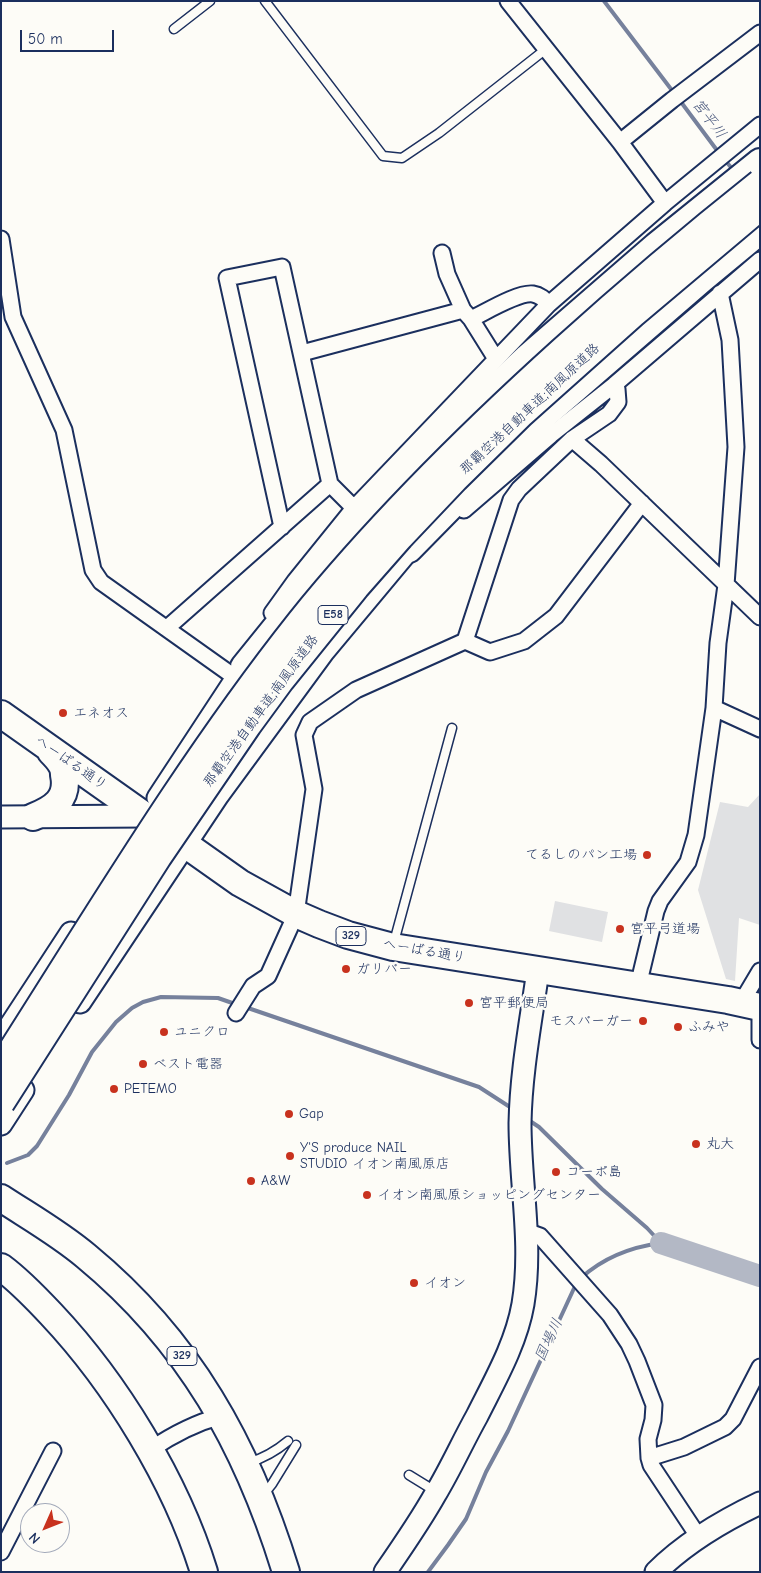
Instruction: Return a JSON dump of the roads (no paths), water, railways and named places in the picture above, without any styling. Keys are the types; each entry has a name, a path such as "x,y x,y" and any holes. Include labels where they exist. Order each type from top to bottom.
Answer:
{"highway":[{"path":"240,672 362,521 444,436 528,357 656,246 760,162"},
{"name":"那覇空港自動車道;南風原道路","path":"1,1067 140,849 227,718 302,620 385,523 508,400 620,299 760,183"},
{"name":"那覇空港自動車道;南風原道路","path":"1,1103 158,857 242,733 281,680 356,587 455,479 521,414 633,314 760,207"},
{"path":"408,549 517,439 760,231"},
{"name":"へーばる通り","path":"1,714 240,883 296,914 348,935 393,947 638,986 753,1009"},
{"path":"33,817 49,811 64,795 66,781 62,765 47,747"},
{"name":"329","path":"1,1198 86,1256 134,1299 155,1322 189,1366 221,1416 255,1461 260,1499 286,1572"},
{"path":"1,1267 32,1294 70,1335 108,1384 150,1450 167,1481 193,1539 204,1572"}],"street":[{"path":"508,1 620,142 665,203"},
{"path":"620,142 676,96 760,33"},
{"path":"1,1040 240,672 247,649 295,581 354,508 549,304 665,203 760,125"},
{"path":"1,239 13,317 64,430 94,570 101,582 167,628 240,672"},
{"path":"442,253 447,274 467,314 496,359"},
{"path":"1,1124 185,843 323,652 408,549 423,546 551,435 614,386 760,260"},
{"path":"282,527 227,278 282,267 330,484 354,508"},
{"path":"638,986 656,911 660,901 688,862 696,835 714,708 718,643 726,585 736,447 730,340 720,293"},
{"path":"302,354 467,314 528,294 535,294 549,304"},
{"path":"237,1010 253,986 268,976 296,914 314,789 304,736 310,722 356,690 466,641 511,500 519,489 572,439 609,414 618,402 617,389 614,386"},
{"path":"572,439 601,464 760,617"},
{"path":"167,628 330,484"},
{"path":"466,641 490,652 524,641 550,621 556,616 642,503"},
{"path":"714,708 760,729"},
{"path":"1,817 147,816"},
{"path":"385,1572 437,1492 498,1374 518,1326 526,1282 526,1231 520,1124 522,1082 538,970"},
{"path":"760,971 753,1009 760,1040"},
{"path":"526,1231 540,1236 610,1315 629,1344 654,1405 653,1420 648,1439 651,1465 698,1536"},
{"path":"649,1458 684,1447 725,1427 733,1419 760,1367"},
{"path":"150,1450 173,1435 221,1416"},
{"path":"1,1552 52,1451"},
{"path":"664,1568 698,1536 760,1503"}],"lane":[{"path":"174,29 210,1"},
{"path":"265,1 383,156 402,158 439,133 546,49"},
{"path":"393,947 452,728"},
{"path":"255,1461 277,1451 288,1441"},
{"path":"260,1499 272,1484 296,1445"},
{"path":"409,1476 437,1492"}],"waterway":[{"name":"宮平川","path":"604,1 674,93"},
{"name":"宮平川","path":"678,98 719,153"},
{"name":"宮平川","path":"723,158 735,172"},
{"path":"7,1163 28,1155 37,1146 69,1095 92,1052 116,1022 132,1008 143,1002 161,997 218,998 238,1005"},
{"path":"245,1007 479,1087 513,1109"},
{"path":"527,1119 539,1127 602,1189 647,1228 661,1243"},
{"name":"国場川","path":"581,1278 618,1254 639,1247 661,1243"},
{"name":"国場川","path":"661,1243 760,1276"},
{"name":"国場川","path":"428,1572 466,1519 486,1472 508,1431 576,1284"}],"place":[{"name":"エネオス","path":"63,713"},
{"name":"てるしのパン工場","path":"647,855"},
{"name":"宮平弓道場","path":"620,929"},
{"name":"ガリバー","path":"346,969"},
{"name":"宮平郵便局","path":"469,1003"},
{"name":"モスバーガー","path":"643,1021"},
{"name":"ふみや","path":"678,1027"},
{"name":"ユニクロ","path":"164,1032"},
{"name":"ベスト電器","path":"143,1064"},
{"name":"PETEMO","path":"114,1089"},
{"name":"Gap","path":"289,1114"},
{"name":"丸大","path":"696,1144"},
{"name":"Y'S produce NAIL STUDIO イオン南風原店","path":"290,1156"},
{"name":"コーポ島","path":"556,1172"},
{"name":"A&W","path":"251,1181"},
{"name":"イオン南風原ショッピングセンター","path":"367,1195"},
{"name":"イオン","path":"414,1283"}]}
